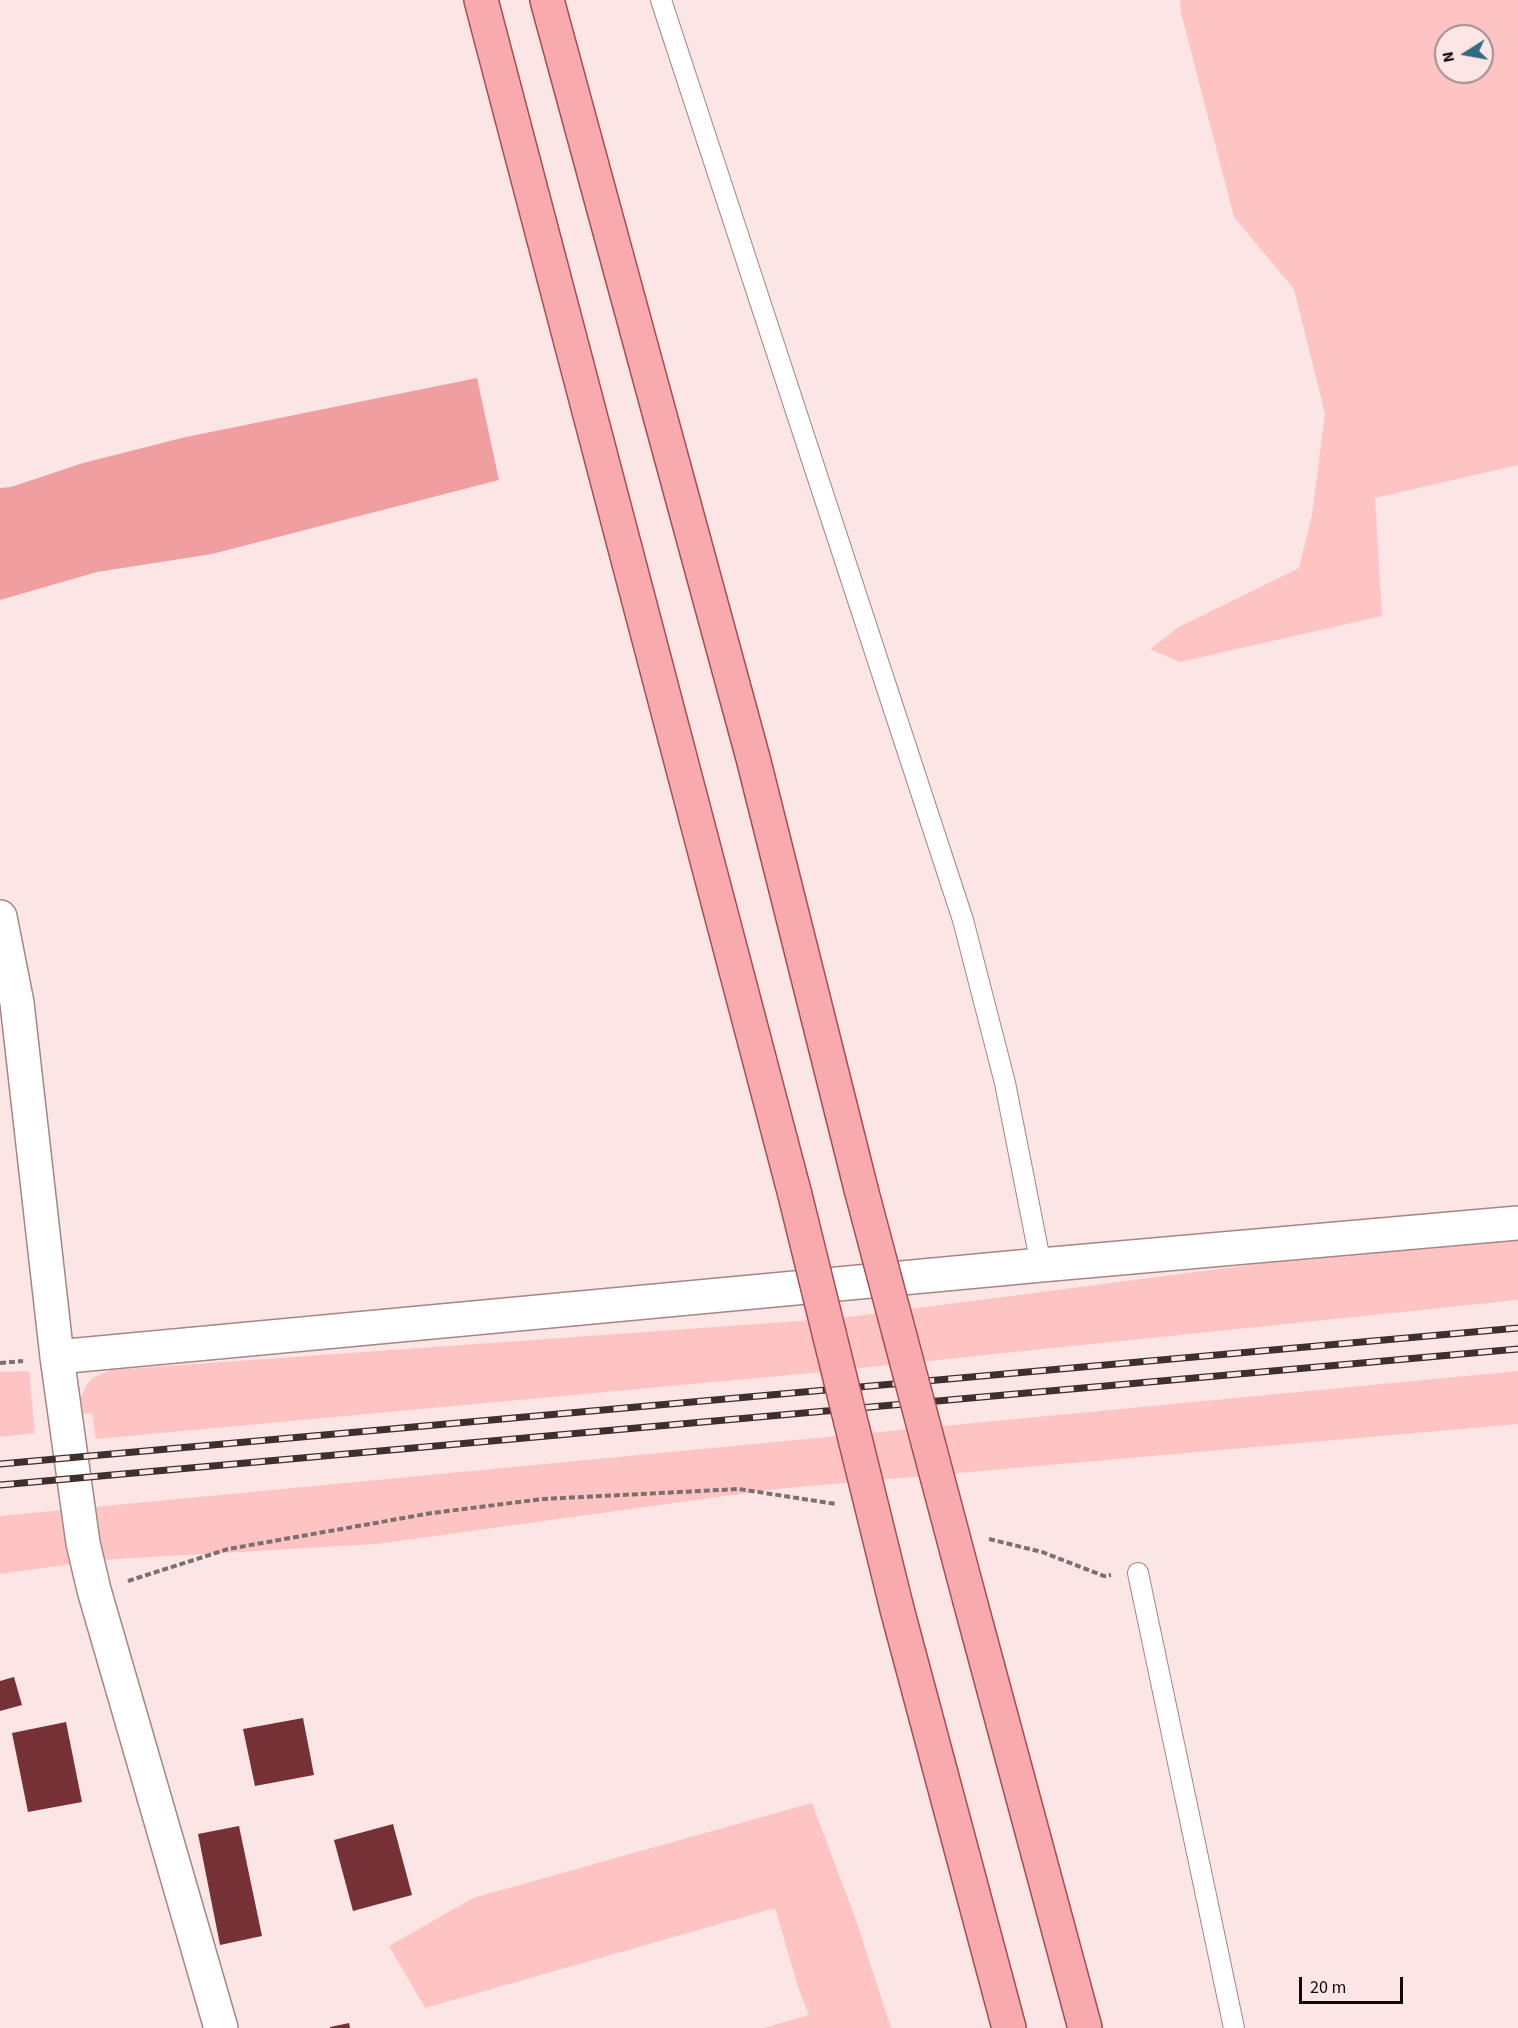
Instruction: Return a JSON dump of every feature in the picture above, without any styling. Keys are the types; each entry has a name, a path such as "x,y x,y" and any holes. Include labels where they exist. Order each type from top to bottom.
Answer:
{"main road":[{"path":"480,0 795,1196 897,1609 1009,2028"},
{"path":"547,0 753,758 861,1189 1085,2028"}],"street":[{"path":"0,917 17,1003 76,1506 94,1590 221,2028"},
{"path":"57,1357 1518,1223"}],"lane":[{"path":"662,0 963,920 1005,1083 1041,1265"},
{"path":"1138,1573 1234,2028"}],"path":[{"path":"94,1590 169,1569 228,1549 432,1513 543,1499 739,1489 846,1506"},
{"path":"984,1538 1042,1552 1104,1576 1138,1573"}],"shaded area":[{"path":"1180,0 1518,0 1518,465 1375,498 1382,616 1180,662 1150,649 1179,627 1299,568 1312,515 1325,414 1294,289 1234,217 1181,13"},
{"path":"477,378 499,480 212,554 97,572 0,600 0,488 11,487 83,463 186,437"},
{"path":"1518,1233 1518,1300 812,1373 96,1439 92,1413 80,1414 80,1399 87,1384 94,1377 111,1370 841,1318 1457,1238"},
{"path":"29,1371 35,1433 0,1437 0,1372"},
{"path":"1518,1371 1518,1424 776,1489 377,1544 100,1560 0,1574 0,1516"},
{"path":"812,1803 856,1920 891,2028 764,2028 809,2015 798,1987 775,1908 425,2008 389,1946 473,1898"}],"building":[{"path":"14,1677 22,1705 0,1711 0,1681"},
{"path":"303,1718 314,1775 255,1786 243,1729"},
{"path":"66,1722 82,1802 28,1812 12,1733"},
{"path":"393,1824 412,1895 353,1911 334,1840"},
{"path":"239,1826 262,1936 220,1945 198,1834"},
{"path":"349,2023 350,2028 330,2028 330,2027"}],"railway":[{"path":"0,1464 1518,1328"},
{"path":"0,1485 1518,1349"}]}
